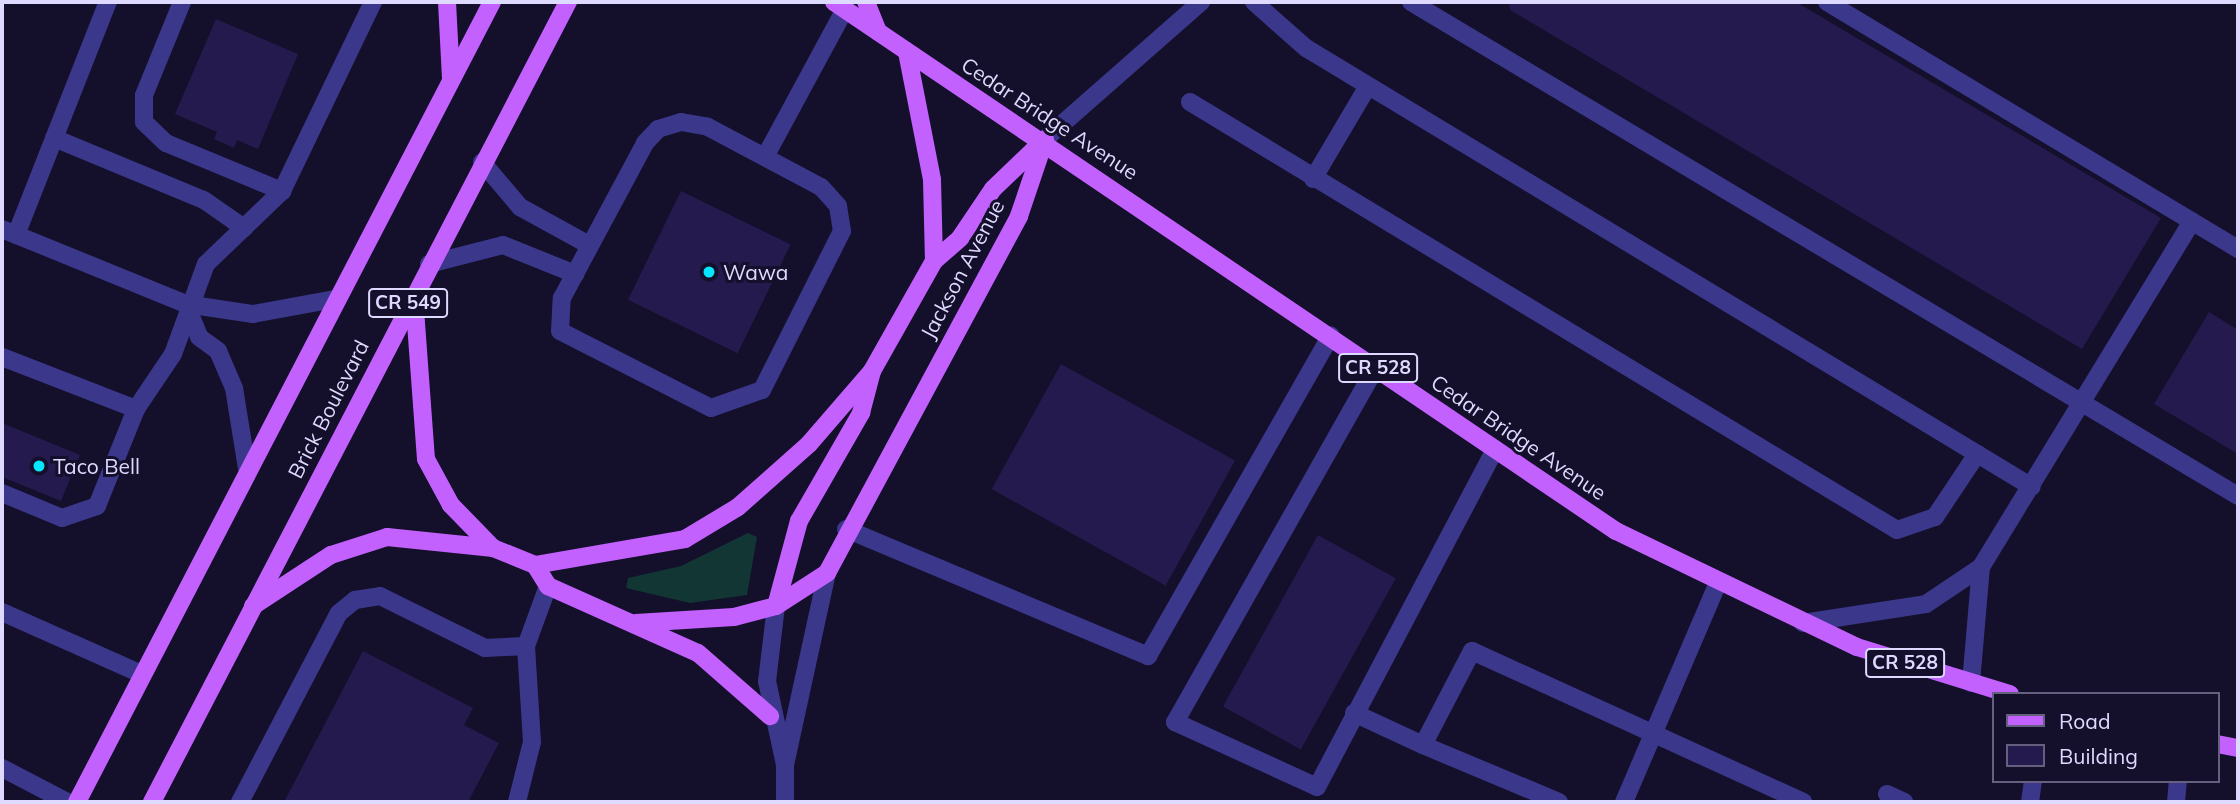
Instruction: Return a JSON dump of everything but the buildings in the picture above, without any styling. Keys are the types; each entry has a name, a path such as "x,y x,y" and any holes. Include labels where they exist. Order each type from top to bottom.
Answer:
{"main road":[{"path":"447,2 451,78"},
{"name":"Brick Boulevard","path":"77,802 247,468 492,2"},
{"name":"Brick Boulevard","path":"152,802 414,292 568,2"},
{"path":"866,2 878,32"},
{"name":"Cedar Bridge Avenue","path":"839,6 906,52 1045,139 1616,531 1718,583 1857,648 2003,692"},
{"path":"906,52 932,180 934,261"},
{"name":"Jackson Avenue","path":"776,606 799,521 860,413 872,370 934,261 960,239 993,189 1045,139"},
{"name":"Jackson Avenue","path":"827,573 846,529 1019,216 1045,139"},
{"path":"414,292 426,460 452,505 493,548"},
{"path":"252,607 358,542 415,538 493,548 535,565 685,539 738,507 809,444 872,370"},
{"path":"535,565 548,586 635,623 722,668 770,716"},
{"path":"635,623 734,617 776,606 827,573"},
{"path":"2219,744 2238,748"}],"street":[{"path":"108,2 54,138 9,232 187,304 253,314 335,299"},
{"path":"182,2 144,94 144,122 166,143 282,191"},
{"path":"2,493 62,518 97,506 136,409 173,354 187,304 217,247 244,228 282,191 373,2"},
{"path":"1045,139 1201,2"},
{"path":"1254,2 1306,48 2032,487"},
{"path":"1411,2 2085,401 2238,496"},
{"path":"1827,2 2238,249"},
{"path":"765,157 839,6"},
{"path":"1312,179 1368,86"},
{"path":"1190,102 1312,179 1897,530 1935,517 1977,454"},
{"path":"681,122 708,127 821,187 838,206 842,232 762,390 711,408 573,341 560,331 562,298 589,245 658,129 681,122"},
{"path":"54,138 204,200 244,228"},
{"path":"482,162 520,207 589,245"},
{"path":"1803,622 1926,604 1981,567 2085,401 2192,221"},
{"path":"429,264 503,245 575,274"},
{"path":"187,304 199,337 218,351 234,387 247,468"},
{"path":"846,529 1148,656 1331,335"},
{"path":"2,356 136,409"},
{"path":"1376,367 1175,722 1317,787 1495,449"},
{"path":"1970,683 1981,567"},
{"name":"Jackson Avenue","path":"785,802 785,765 827,573"},
{"path":"1624,802 1718,583"},
{"path":"517,802 532,741 526,646 548,586"},
{"path":"240,802 339,613 355,600 380,596 485,648 526,646"},
{"name":"Jackson Avenue","path":"776,606 770,716 785,765"},
{"path":"2,612 141,674"},
{"path":"1423,745 1472,651 1803,802"},
{"path":"1354,713 1559,802"},
{"path":"2,768 67,802"},
{"path":"2030,802 2034,783"},
{"path":"2176,802 2178,783"},
{"path":"1887,793 1904,802"}],"green space":[{"path":"748,533 757,537 747,595 690,603 626,588 628,578 681,566"}],"place":[{"name":"Wawa","path":"709,272"},
{"name":"Taco Bell","path":"39,466"}]}
